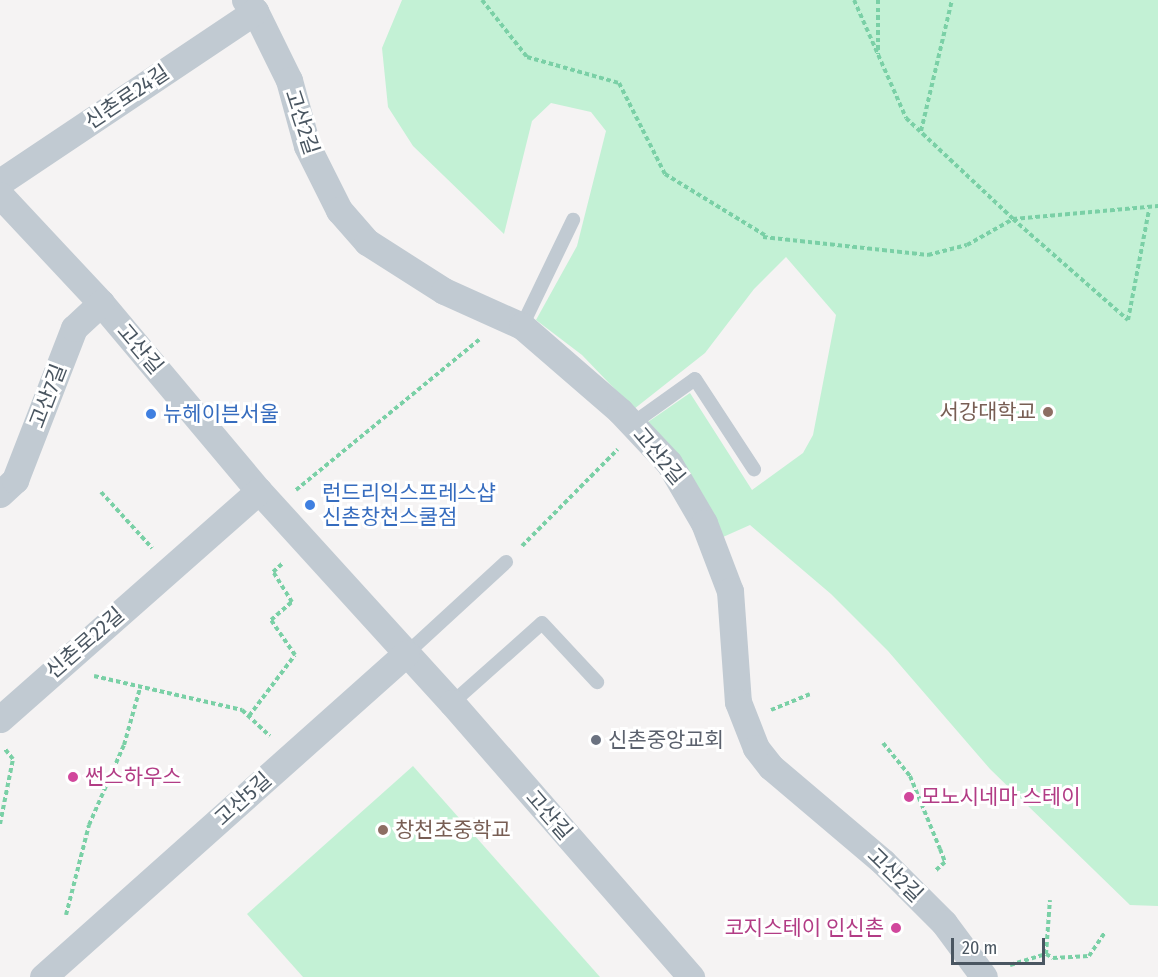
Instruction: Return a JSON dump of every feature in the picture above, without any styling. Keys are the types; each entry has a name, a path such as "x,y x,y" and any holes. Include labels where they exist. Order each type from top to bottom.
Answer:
{"street":[{"name":"신촌로24길","path":"0,182 250,6"},
{"name":"고산2길","path":"250,6 289,80 308,146 339,210 367,242 415,275 514,322 629,433 669,463 688,492 717,554 730,591 738,702 756,748 771,767 890,868 944,923 984,977"},
{"name":"고산길","path":"0,195 102,303 267,500 452,703 691,977"},
{"name":"고산7길","path":"5,480 74,328 102,303"},
{"name":"신촌로22길","path":"0,719 171,568 267,500"},
{"name":"고산5길","path":"43,977 406,654"}],"lane":[{"path":"514,322 573,220"},
{"path":"629,433 694,379 754,469"},
{"path":"406,654 506,562"},
{"path":"452,703 543,623 597,682"}],"path":[{"path":"482,0 527,57 619,83 665,174 765,237 928,255 967,244 1013,219 1149,210 1158,206"},
{"path":"854,0 906,117 1013,219 1128,320 1149,210"},
{"path":"878,0 879,58"},
{"path":"921,132 952,0"},
{"path":"267,500 514,322"},
{"path":"506,562 629,433"},
{"path":"101,492 171,568"},
{"path":"249,716 283,675 295,655 271,620 292,602 273,572 306,543"},
{"path":"63,662 101,680 242,710 288,758"},
{"path":"80,944 65,921 89,825 124,745 140,688"},
{"path":"789,700 810,694"},
{"path":"0,743 13,759 0,824"},
{"path":"883,743 910,776 945,862 939,871 923,872"},
{"path":"1046,954 1050,900"},
{"path":"1024,958 1046,954 1053,958 1089,956 1105,932"}],"green space":[{"path":"402,0 1158,0 1158,906 1130,905 990,769 888,651 831,594 750,525 723,537 648,422 690,393 752,490 803,453 813,435 836,315 786,257 754,289 705,353 634,409 582,355 536,320 577,246 606,131 591,112 551,103 532,121 504,234 413,146 388,107 382,48"},
{"path":"413,766 600,977 303,977 247,914"}],"place":[{"name":"서강대학교","path":"1048,412"},
{"name":"뉴헤이븐서울","path":"151,414"},
{"name":"런드리익스프레스샵 신촌창천스쿨점","path":"310,505"},
{"name":"신촌중앙교회","path":"596,740"},
{"name":"썬스하우스","path":"73,777"},
{"name":"모노시네마 스테이","path":"909,797"},
{"name":"창천초중학교","path":"383,830"},
{"name":"코지스테이 인신촌","path":"896,928"}]}
